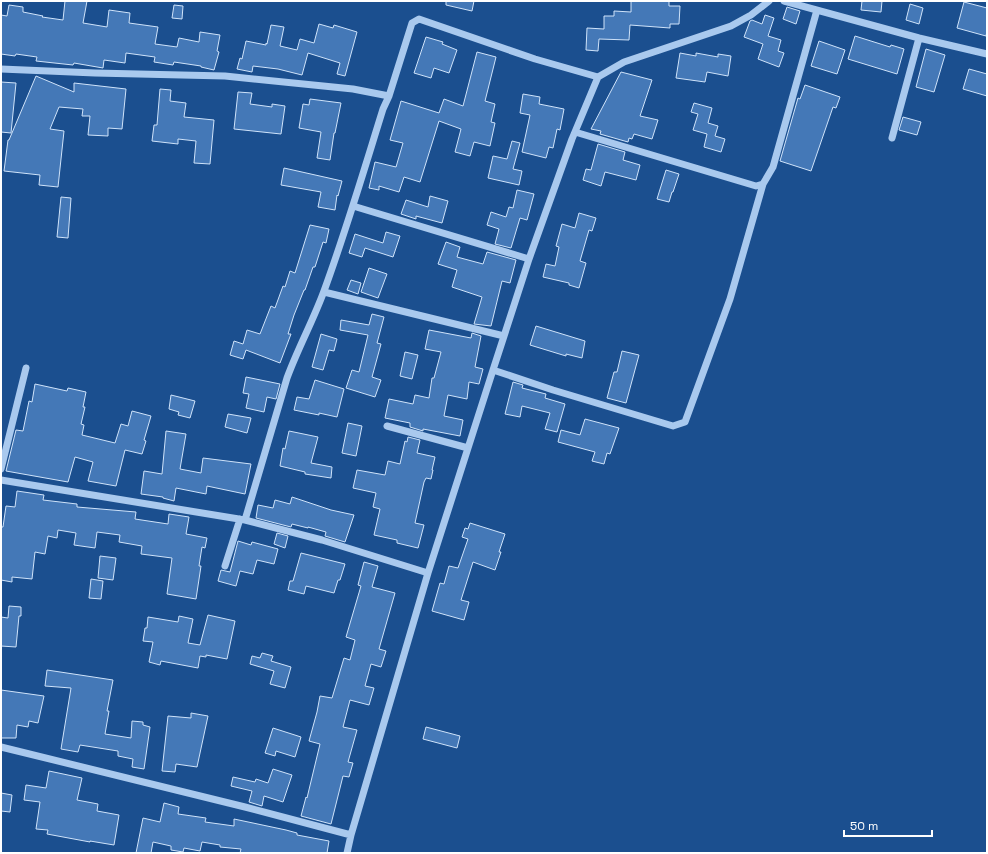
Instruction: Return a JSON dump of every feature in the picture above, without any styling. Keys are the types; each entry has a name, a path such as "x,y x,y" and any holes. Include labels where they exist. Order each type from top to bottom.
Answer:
{"street":[{"path":"347,853 428,573 493,370 575,132 598,77 624,62 732,26 751,15 769,1"},
{"path":"784,1 919,38 987,54"},
{"path":"493,370 553,390 673,426 685,422 730,299 763,184 773,167 817,10"},
{"path":"225,566 242,519 287,378 324,292 412,23 419,19 534,59 598,77"},
{"path":"892,138 919,38"},
{"path":"1,69 224,76 353,89 389,96"},
{"path":"575,132 756,186 763,184"},
{"path":"353,206 530,259"},
{"path":"324,292 504,336"},
{"path":"1,469 26,368"},
{"path":"387,426 468,448"},
{"path":"1,480 242,519 322,540 428,573"},
{"path":"1,747 245,807 351,835"}],"building":[{"path":"65,1 87,1 83,23 107,27 109,10 130,13 129,23 158,27 155,44 177,47 179,38 199,42 200,32 220,35 217,51 219,52 214,70 201,66 174,62 173,65 154,62 155,57 126,53 125,63 104,60 103,68 74,63 73,65 36,61 37,57 16,54 15,56 1,54 1,15 7,16 9,5 23,7 23,12 63,20"},
{"path":"446,1 474,1 472,11 446,5"},
{"path":"631,1 669,1 669,6 680,6 679,24 670,24 670,28 630,25 629,40 599,39 598,51 586,50 587,28 604,29 604,16 614,16 614,11 631,12"},
{"path":"862,1 882,1 881,12 861,10"},
{"path":"964,2 987,8 986,36 957,28"},
{"path":"910,4 923,8 919,24 906,20"},
{"path":"174,5 183,6 182,19 172,18"},
{"path":"787,7 800,11 796,24 783,19"},
{"path":"765,15 774,18 768,36 781,40 778,51 784,53 779,67 758,59 763,44 744,37 750,21 752,20 762,24"},
{"path":"319,24 333,28 334,25 357,32 345,76 337,74 340,63 308,53 302,75 278,69 253,66 252,72 237,69 240,58 242,59 246,41 266,45 271,25 284,27 280,46 297,50 300,39 314,43"},
{"path":"855,36 890,47 891,45 904,49 897,74 848,59"},
{"path":"426,37 443,42 442,44 457,50 449,73 434,68 431,78 414,73"},
{"path":"819,41 845,50 837,74 811,66"},
{"path":"926,49 945,55 934,92 916,87"},
{"path":"477,52 496,57 485,101 495,104 491,122 495,123 490,146 474,142 470,156 455,152 461,129 439,121 420,182 404,177 399,192 379,186 379,190 369,188 375,162 396,167 403,143 390,140 401,101 439,113 444,99 463,106"},
{"path":"680,53 696,56 696,53 718,57 718,54 731,56 728,76 707,72 705,82 676,78"},
{"path":"969,69 987,74 987,96 963,89"},
{"path":"621,72 652,80 640,116 658,120 652,139 634,134 632,139 629,138 628,142 600,134 601,131 591,129"},
{"path":"36,76 74,92 74,83 126,89 122,129 108,128 108,136 88,135 90,116 82,116 83,109 59,107 50,129 64,131 58,187 39,185 40,175 4,171 8,140"},
{"path":"1,82 16,83 11,133 1,132"},
{"path":"805,85 840,97 836,108 833,107 811,171 780,161 798,98 800,99"},
{"path":"160,89 171,90 170,101 186,103 184,117 214,120 210,164 194,163 196,141 178,139 178,144 152,141 154,125 157,125"},
{"path":"238,92 252,93 250,104 272,107 272,104 285,106 281,134 234,129"},
{"path":"523,94 540,97 539,104 564,109 560,130 557,129 553,148 549,147 546,158 522,152 530,115 520,113"},
{"path":"310,99 341,103 330,160 317,158 321,132 299,128 303,104 309,105"},
{"path":"694,103 712,108 708,123 718,126 715,136 725,139 721,152 704,147 707,134 693,130 698,114 691,112"},
{"path":"903,117 921,122 917,135 899,130"},
{"path":"512,141 520,143 513,169 522,171 519,185 488,178 493,156 507,159"},
{"path":"598,144 625,152 623,160 640,165 636,180 605,172 601,186 583,180 586,169 591,170"},
{"path":"284,168 342,181 338,196 337,195 335,210 318,207 321,192 281,185"},
{"path":"666,170 679,174 669,202 657,199"},
{"path":"517,190 534,194 527,220 520,218 511,248 495,244 499,229 487,225 491,212 506,217 509,207 513,208"},
{"path":"430,196 448,201 442,223 416,216 416,219 401,214 406,200 428,207"},
{"path":"61,197 71,198 68,238 57,237"},
{"path":"579,213 596,218 592,231 589,230 580,261 586,263 579,288 569,285 569,283 543,277 546,264 555,266 559,247 556,246 562,224 575,228"},
{"path":"310,225 329,229 326,243 323,242 315,267 313,267 294,315 288,334 291,334 280,363 246,350 243,359 230,355 234,341 243,344 247,330 260,334 271,306 275,308 283,286 285,287 290,271 295,273"},
{"path":"386,232 400,236 393,257 365,248 362,257 349,253 355,234 383,243"},
{"path":"446,242 460,247 457,257 483,264 487,252 516,260 510,283 502,281 491,326 474,324 482,297 452,287 457,270 438,264"},
{"path":"369,268 387,274 378,298 361,292"},
{"path":"351,280 361,283 358,294 347,290"},
{"path":"372,314 384,317 377,343 381,344 372,377 381,380 375,397 346,388 352,370 359,372 368,335 340,330 341,320 369,325"},
{"path":"536,326 585,341 582,358 566,354 566,356 530,345"},
{"path":"429,330 471,338 472,333 481,336 475,367 483,369 479,384 469,382 467,399 448,395 444,416 463,420 460,436 423,429 423,431 410,427 410,423 385,418 389,399 413,404 415,395 429,398 432,378 434,378 441,352 425,349"},
{"path":"321,334 337,339 334,351 329,350 323,370 312,367"},
{"path":"622,351 639,355 626,403 607,398 614,372 617,372"},
{"path":"405,352 418,355 412,379 400,376"},
{"path":"246,377 280,384 276,399 267,397 264,412 246,408 249,394 243,393"},
{"path":"315,380 344,389 337,417 294,410 297,397 309,399"},
{"path":"513,382 523,385 522,388 546,394 545,398 565,404 557,432 545,429 550,413 522,406 520,417 505,414"},
{"path":"35,384 67,391 68,388 86,392 83,407 85,407 81,424 84,425 82,435 115,443 121,424 128,426 132,411 151,416 144,440 146,441 142,454 125,450 116,486 88,481 93,462 75,457 68,482 6,471 16,430 23,431 29,401 32,402"},
{"path":"171,395 195,401 190,418 178,415 179,412 169,409"},
{"path":"228,414 251,418 247,433 225,427"},
{"path":"585,419 619,428 610,454 607,453 604,464 592,461 595,452 558,442 561,430 580,435"},
{"path":"348,423 362,426 356,456 342,453"},
{"path":"166,431 186,434 180,469 201,473 203,458 251,464 245,494 207,486 206,494 176,488 174,501 163,497 141,494 144,471 162,474"},
{"path":"289,431 318,437 311,463 332,467 331,478 305,474 305,472 280,466 283,448 285,449"},
{"path":"408,437 420,440 417,453 435,457 431,479 426,478 424,482 415,523 424,525 418,548 397,543 397,540 374,535 380,509 373,507 376,493 353,488 357,470 385,475 388,461 400,464 405,441 407,442"},
{"path":"17,491 44,495 43,500 77,504 77,507 136,512 135,519 168,524 169,514 189,517 186,534 207,538 205,548 202,547 196,599 167,594 172,558 141,554 142,546 119,542 120,535 97,532 95,548 74,545 76,533 58,530 57,538 48,536 45,554 35,552 32,579 12,577 12,582 1,580 1,527 3,527 6,506 15,507"},
{"path":"292,497 331,510 354,515 345,542 325,536 326,532 308,527 292,524 291,527 256,518 258,505 273,508 275,500 290,504"},
{"path":"470,523 505,534 495,570 473,562 461,600 469,602 464,620 432,611 440,583 444,584 449,566 458,568 468,539 462,537 465,528 468,529"},
{"path":"277,533 288,536 285,548 274,544"},
{"path":"238,541 251,545 252,542 278,549 274,564 257,560 253,574 240,571 236,586 218,581 221,570 230,572"},
{"path":"301,553 345,564 334,593 306,586 304,594 288,590 290,581 293,581"},
{"path":"100,556 116,558 113,580 98,578"},
{"path":"364,562 378,566 372,587 395,593 379,649 386,651 381,667 371,664 365,686 374,688 369,705 350,700 343,727 357,730 348,762 353,763 349,777 343,776 331,824 301,816 306,797 307,798 320,744 309,741 320,696 332,698 344,658 350,660 355,640 346,637 361,586 358,585"},
{"path":"91,579 103,581 101,599 89,598"},
{"path":"9,606 21,607 16,647 1,646 1,617 8,618"},
{"path":"208,615 235,621 227,659 206,655 206,657 200,656 198,668 161,661 160,665 149,662 153,642 143,641 145,628 147,628 148,617 178,622 179,616 193,619 188,643 200,645"},
{"path":"262,653 273,656 271,661 291,667 285,688 270,684 274,671 250,664 252,656 260,658"},
{"path":"47,670 113,680 107,711 109,711 105,734 131,738 132,721 143,722 143,725 150,727 144,769 132,767 133,759 118,756 118,751 80,745 78,752 61,749 71,688 45,686"},
{"path":"1,690 44,696 38,723 29,721 28,727 17,725 16,738 1,738"},
{"path":"191,713 208,716 197,767 176,764 175,772 162,771 168,716 191,718"},
{"path":"426,727 460,736 457,748 423,739"},
{"path":"273,728 301,737 295,757 276,751 275,756 265,753"},
{"path":"273,769 292,775 283,802 264,796 262,806 249,802 252,791 231,786 233,777 255,782 256,779 268,783"},
{"path":"49,771 82,778 77,800 98,804 97,811 119,815 114,845 47,834 48,830 36,829 40,802 24,800 26,785 46,788"},
{"path":"1,793 12,795 10,812 1,811"},
{"path":"164,803 179,807 178,814 206,818 205,822 234,826 234,819 286,830 297,833 297,835 329,841 327,853 240,853 241,849 220,847 220,845 202,842 200,851 184,848 183,852 171,850 171,846 153,842 151,853 136,853 143,818 160,822"}]}
